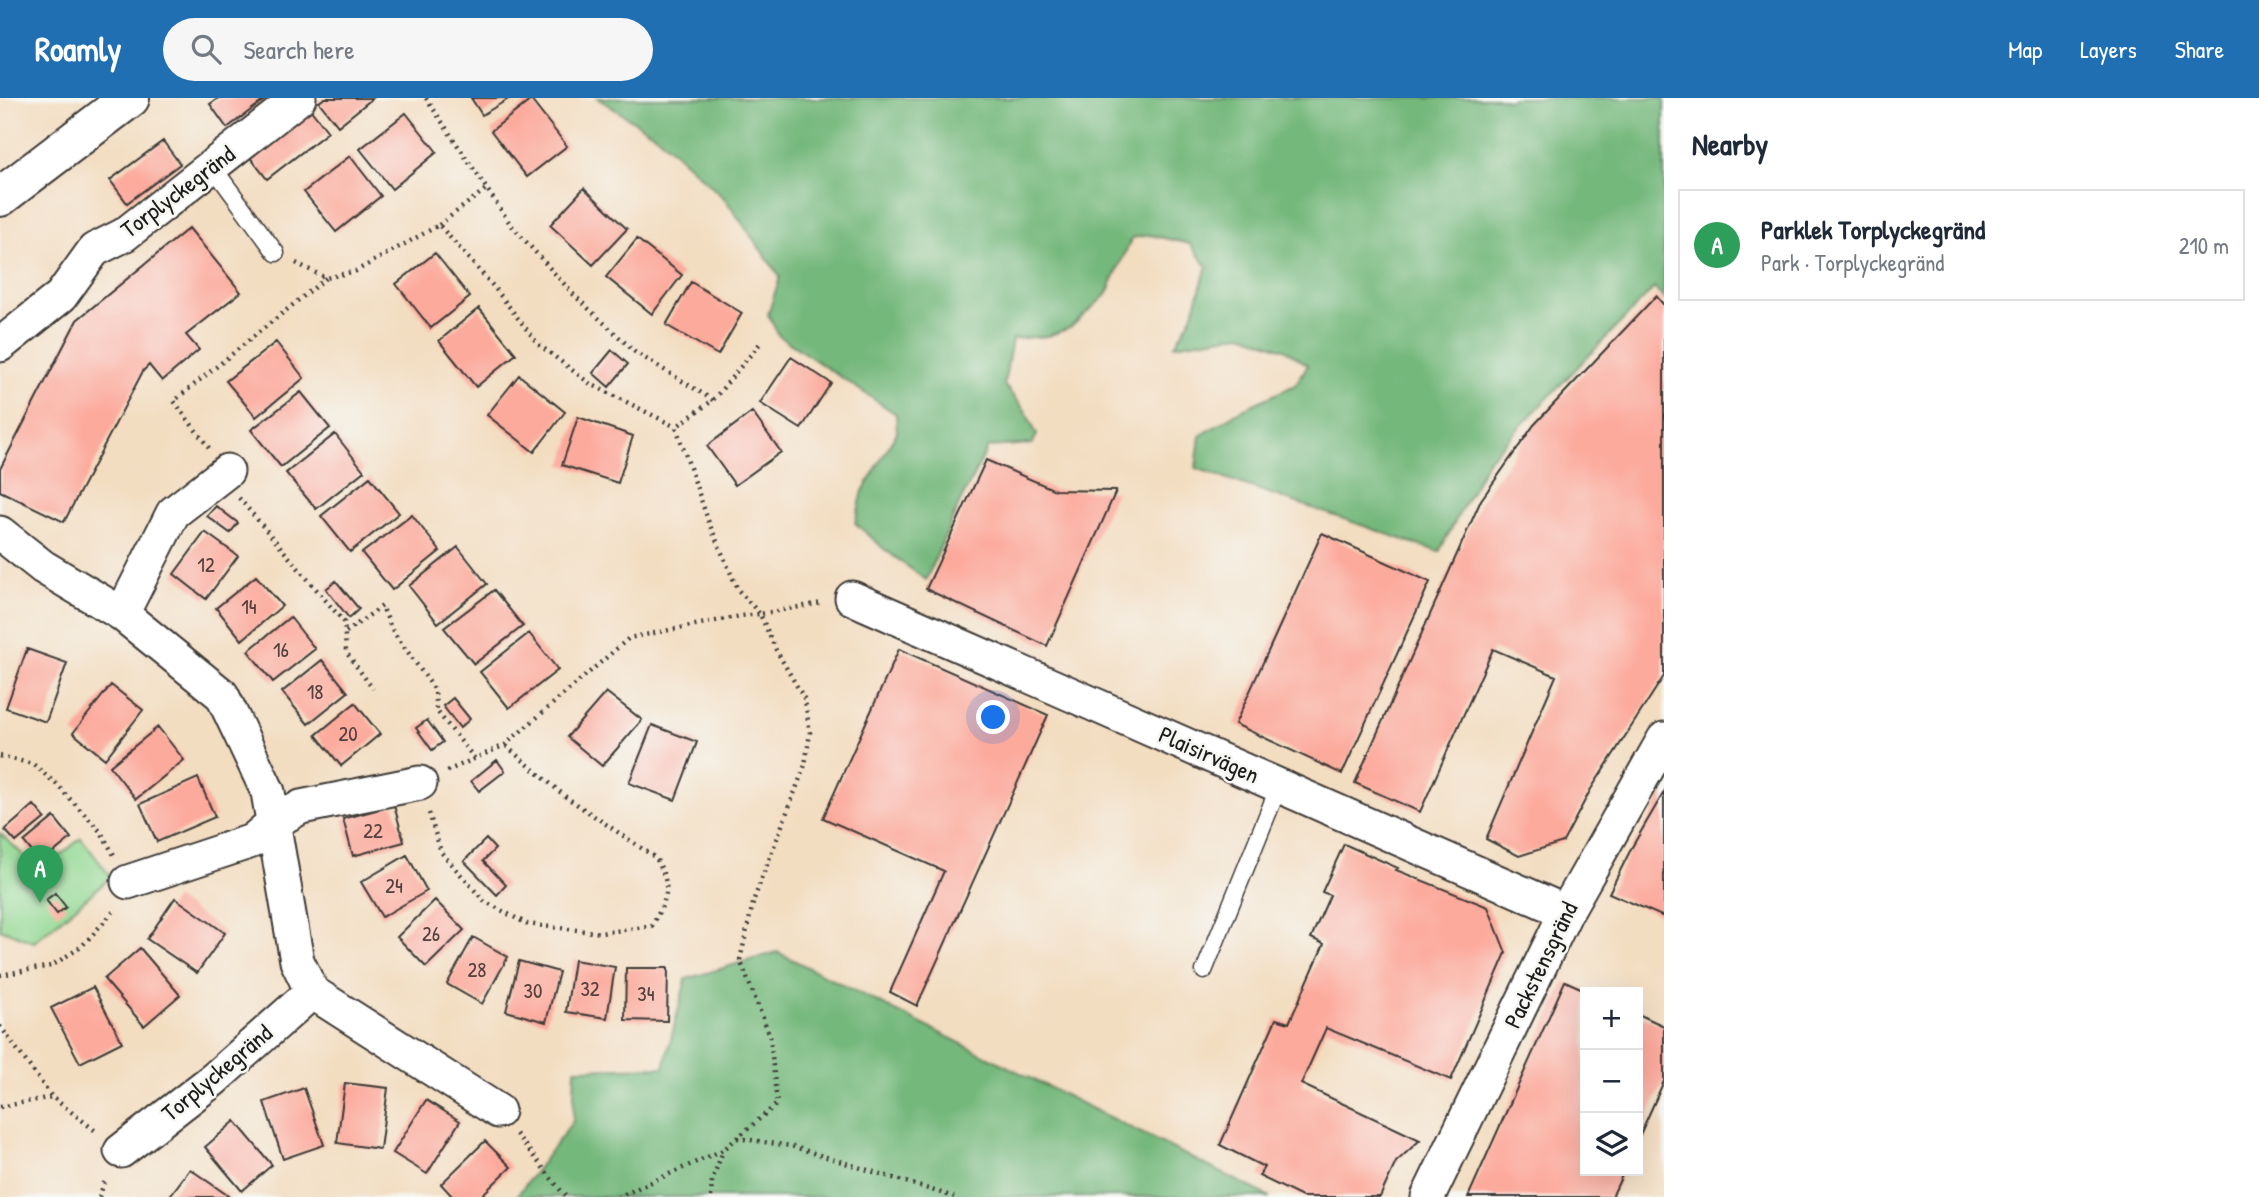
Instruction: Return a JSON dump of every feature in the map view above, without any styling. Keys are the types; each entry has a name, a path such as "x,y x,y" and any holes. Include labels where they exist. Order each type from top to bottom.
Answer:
{"street":[{"path":"0,197 130,98"},
{"name":"Torplyckegränd","path":"0,345 61,296 94,250 124,235 299,98"},
{"path":"122,614 173,513 224,474"},
{"path":"0,533 43,567 122,614 222,695 268,792 297,961 312,992 498,1111"},
{"name":"Plaisirvägen","path":"852,598 1566,912"},
{"name":"Packstensgränd","path":"1428,1197 1566,912 1664,739"},
{"path":"128,882 252,841 273,823 301,807 420,783"},
{"name":"Torplyckegränd","path":"121,1151 214,1079 312,992"}],"lane":[{"path":"212,166 276,253"},
{"path":"1204,971 1279,786"}],"path":[{"path":"426,98 511,225 574,295 635,352 713,400"},
{"path":"373,689 346,652 344,622 224,474 174,401 326,278 356,271 439,225 486,189"},
{"path":"439,225 493,286 538,344 589,383 676,427 709,523 738,590 760,614 776,650 805,700 810,733 805,765 754,899 740,960 770,1036 777,1104 723,1150 618,1197"},
{"path":"276,253 326,278"},
{"path":"676,427 713,400 762,341"},
{"path":"505,745 566,797 656,858 664,874 667,897 652,926 601,933 527,924 484,901 441,852 420,783 505,745 629,638 852,598"},
{"path":"345,632 382,606 392,630 435,690 436,710 475,759"},
{"path":"0,756 33,764 55,783 101,832 128,882 115,909 81,947 51,966 0,975"},
{"path":"0,1026 52,1097 121,1151"},
{"path":"0,1107 52,1097"},
{"path":"498,1111 566,1197"},
{"path":"737,1139 791,1146 954,1197"},
{"path":"711,1197 712,1181 723,1150"}],"green space":[{"path":"597,98 1664,98 1664,299 1654,288 1487,461 1439,552 1196,468 1200,436 1243,409 1295,385 1308,365 1284,349 1242,334 1175,345 1192,316 1207,266 1190,244 1150,235 1132,238 1106,295 1070,328 1048,336 1012,339 1004,385 1025,410 1037,435 1032,444 988,447 959,504 926,580 884,549 855,523 863,491 897,432 896,414 779,336 768,315 780,277 725,199 657,136"},
{"path":"0,833 41,872 81,838 111,877 34,942 0,929"},
{"path":"777,952 1270,1197 516,1197 573,1121 575,1069 664,1067 686,979"}],"building":[{"path":"219,98 267,98 227,128 210,104"},
{"path":"325,98 373,98 338,126 319,102"},
{"path":"471,98 510,98 482,115"},
{"path":"531,100 567,146 527,177 491,131"},
{"path":"310,109 328,132 267,179 249,156"},
{"path":"406,113 437,152 392,189 360,149"},
{"path":"163,141 180,164 127,203 110,180"},
{"path":"350,156 381,196 336,232 304,192"},
{"path":"584,188 627,229 593,265 550,225"},
{"path":"189,228 241,292 186,335 199,350 162,381 149,365 143,371 64,522 0,491 0,469 77,320"},
{"path":"637,239 682,275 652,314 606,277"},
{"path":"435,253 470,297 431,328 396,284"},
{"path":"691,282 742,313 718,355 666,325"},
{"path":"1656,296 1664,305 1664,676 1591,789 1563,842 1519,856 1486,839 1556,676 1493,649 1420,812 1355,783 1481,500 1534,425"},
{"path":"479,308 516,354 476,387 439,341"},
{"path":"276,342 304,378 256,417 226,381"},
{"path":"612,350 628,364 609,387 593,373"},
{"path":"791,357 831,383 801,429 760,403"},
{"path":"519,375 565,412 534,452 487,415"},
{"path":"301,392 330,428 281,467 251,430"},
{"path":"752,412 781,452 735,485 707,446"},
{"path":"578,417 633,436 618,483 562,465"},
{"path":"335,434 364,471 316,509 286,473"},
{"path":"986,460 1055,490 1116,491 1047,646 926,589"},
{"path":"370,477 399,513 350,552 321,516"},
{"path":"216,506 238,523 230,533 207,516"},
{"path":"412,515 440,551 392,590 362,553"},
{"path":"205,532 238,556 206,599 174,574"},
{"path":"1322,533 1430,582 1342,774 1235,724"},
{"path":"458,547 487,584 438,623 409,586"},
{"path":"256,576 282,606 242,640 216,608"},
{"path":"336,581 359,609 349,618 326,589"},
{"path":"494,590 523,626 474,664 444,628"},
{"path":"290,617 315,649 273,682 248,651"},
{"path":"529,633 558,670 509,708 480,672"},
{"path":"27,649 67,663 46,722 6,708"},
{"path":"899,649 1048,715 917,1006 890,992 944,871 823,818"},
{"path":"322,660 348,692 308,724 282,692"},
{"path":"111,685 143,710 105,759 73,733"},
{"path":"606,692 642,720 602,766 567,737"},
{"path":"453,698 470,719 460,728 443,706"},
{"path":"355,703 380,734 341,766 316,735"},
{"path":"427,720 443,742 432,750 416,728"},
{"path":"652,725 697,742 675,800 629,783"},
{"path":"158,727 184,760 136,799 110,766"},
{"path":"497,760 505,771 479,791 471,781"},
{"path":"198,778 215,817 157,842 140,804"},
{"path":"1664,792 1664,917 1609,893"},
{"path":"34,805 45,818 16,842 5,830"},
{"path":"394,805 404,842 353,856 343,819"},
{"path":"54,817 71,838 41,863 24,842"},
{"path":"486,839 495,849 483,861 506,885 497,895 464,861"},
{"path":"1344,844 1398,868 1396,870 1488,907 1506,953 1451,1080 1326,1028 1301,1084 1420,1140 1396,1162 1380,1197 1302,1197 1259,1176 1264,1167 1220,1145 1276,1019 1289,1023 1324,944 1311,938 1330,895 1322,892"},
{"path":"407,855 427,891 382,917 361,882"},
{"path":"55,893 66,907 57,914 46,900"},
{"path":"175,898 225,933 197,973 147,939"},
{"path":"435,900 464,930 426,967 397,937"},
{"path":"473,937 508,957 482,1004 447,984"},
{"path":"140,948 180,995 144,1026 104,979"},
{"path":"574,960 615,967 607,1018 566,1012"},
{"path":"519,961 559,972 546,1022 506,1011"},
{"path":"626,968 668,968 667,1021 625,1020"},
{"path":"1565,981 1580,988 1580,1176 1622,1176 1612,1197 1468,1197"},
{"path":"93,987 122,1042 80,1063 51,1008"},
{"path":"1643,1016 1664,1026 1664,1081 1643,1128"},
{"path":"345,1083 388,1088 380,1149 337,1143"},
{"path":"304,1088 324,1145 283,1159 264,1102"},
{"path":"426,1100 460,1121 427,1174 393,1153"},
{"path":"235,1121 272,1165 242,1191 205,1147"},
{"path":"485,1141 511,1167 480,1197 453,1197 441,1184"},
{"path":"190,1169 230,1197 169,1197"}],"place":[{"name":"Parklek Torplyckegränd","path":"40,903"}]}
